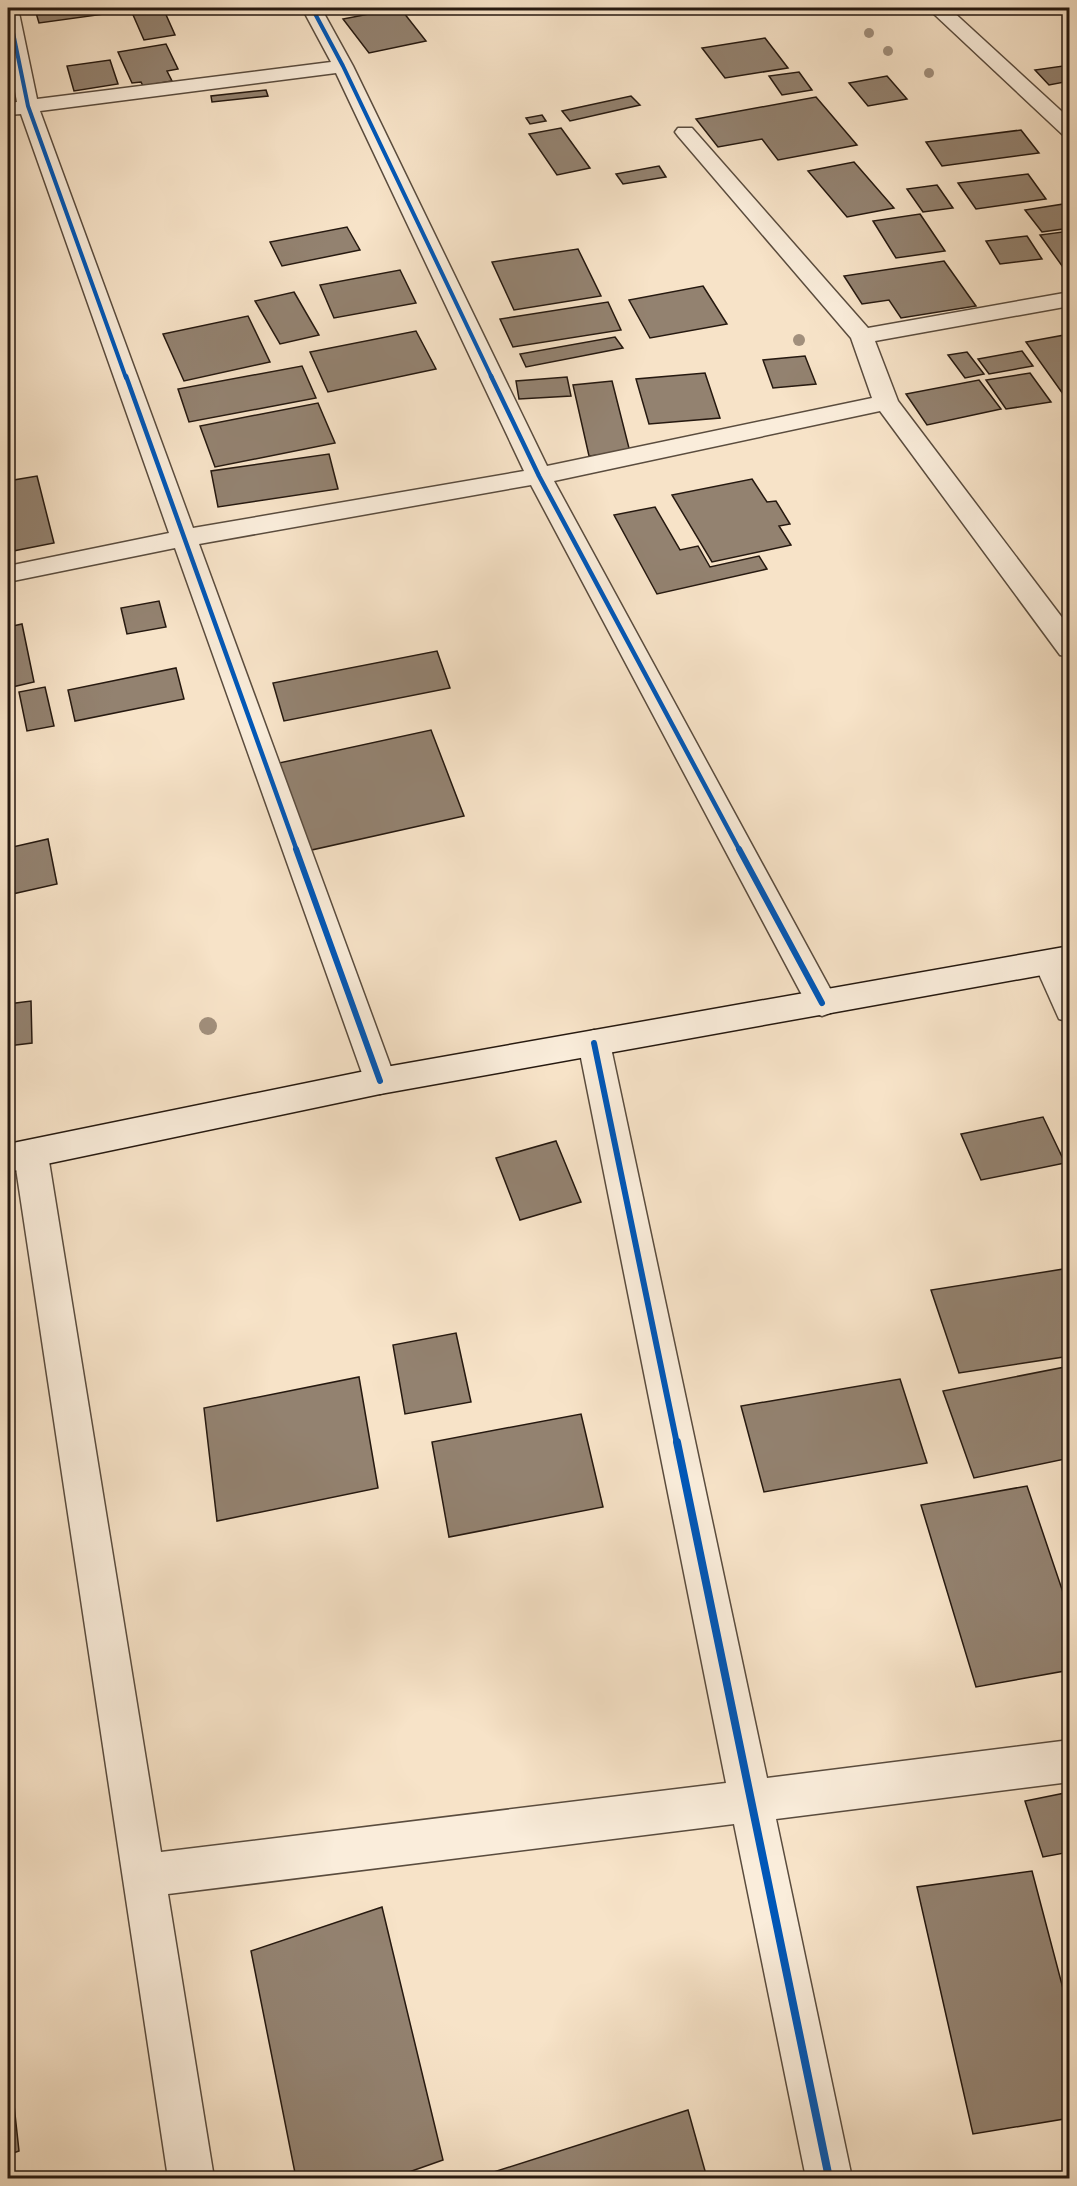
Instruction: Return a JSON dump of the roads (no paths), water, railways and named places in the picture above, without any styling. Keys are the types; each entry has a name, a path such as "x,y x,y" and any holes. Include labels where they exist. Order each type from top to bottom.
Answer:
{"street":[{"path":"8,8 18,108 184,538 380,1081"},
{"path":"312,8 343,66 538,476 822,1003"},
{"path":"942,11 1070,132"},
{"path":"18,108 343,66"},
{"path":"685,132 862,336 886,402 1070,648"},
{"path":"862,336 1070,299"},
{"path":"8,574 184,538 538,476 886,402"},
{"path":"191,2178 143,1876 19,1157 380,1081 1060,960 1070,1010"},
{"path":"594,1043 829,2178"},
{"path":"143,1876 1070,1761"}]}
